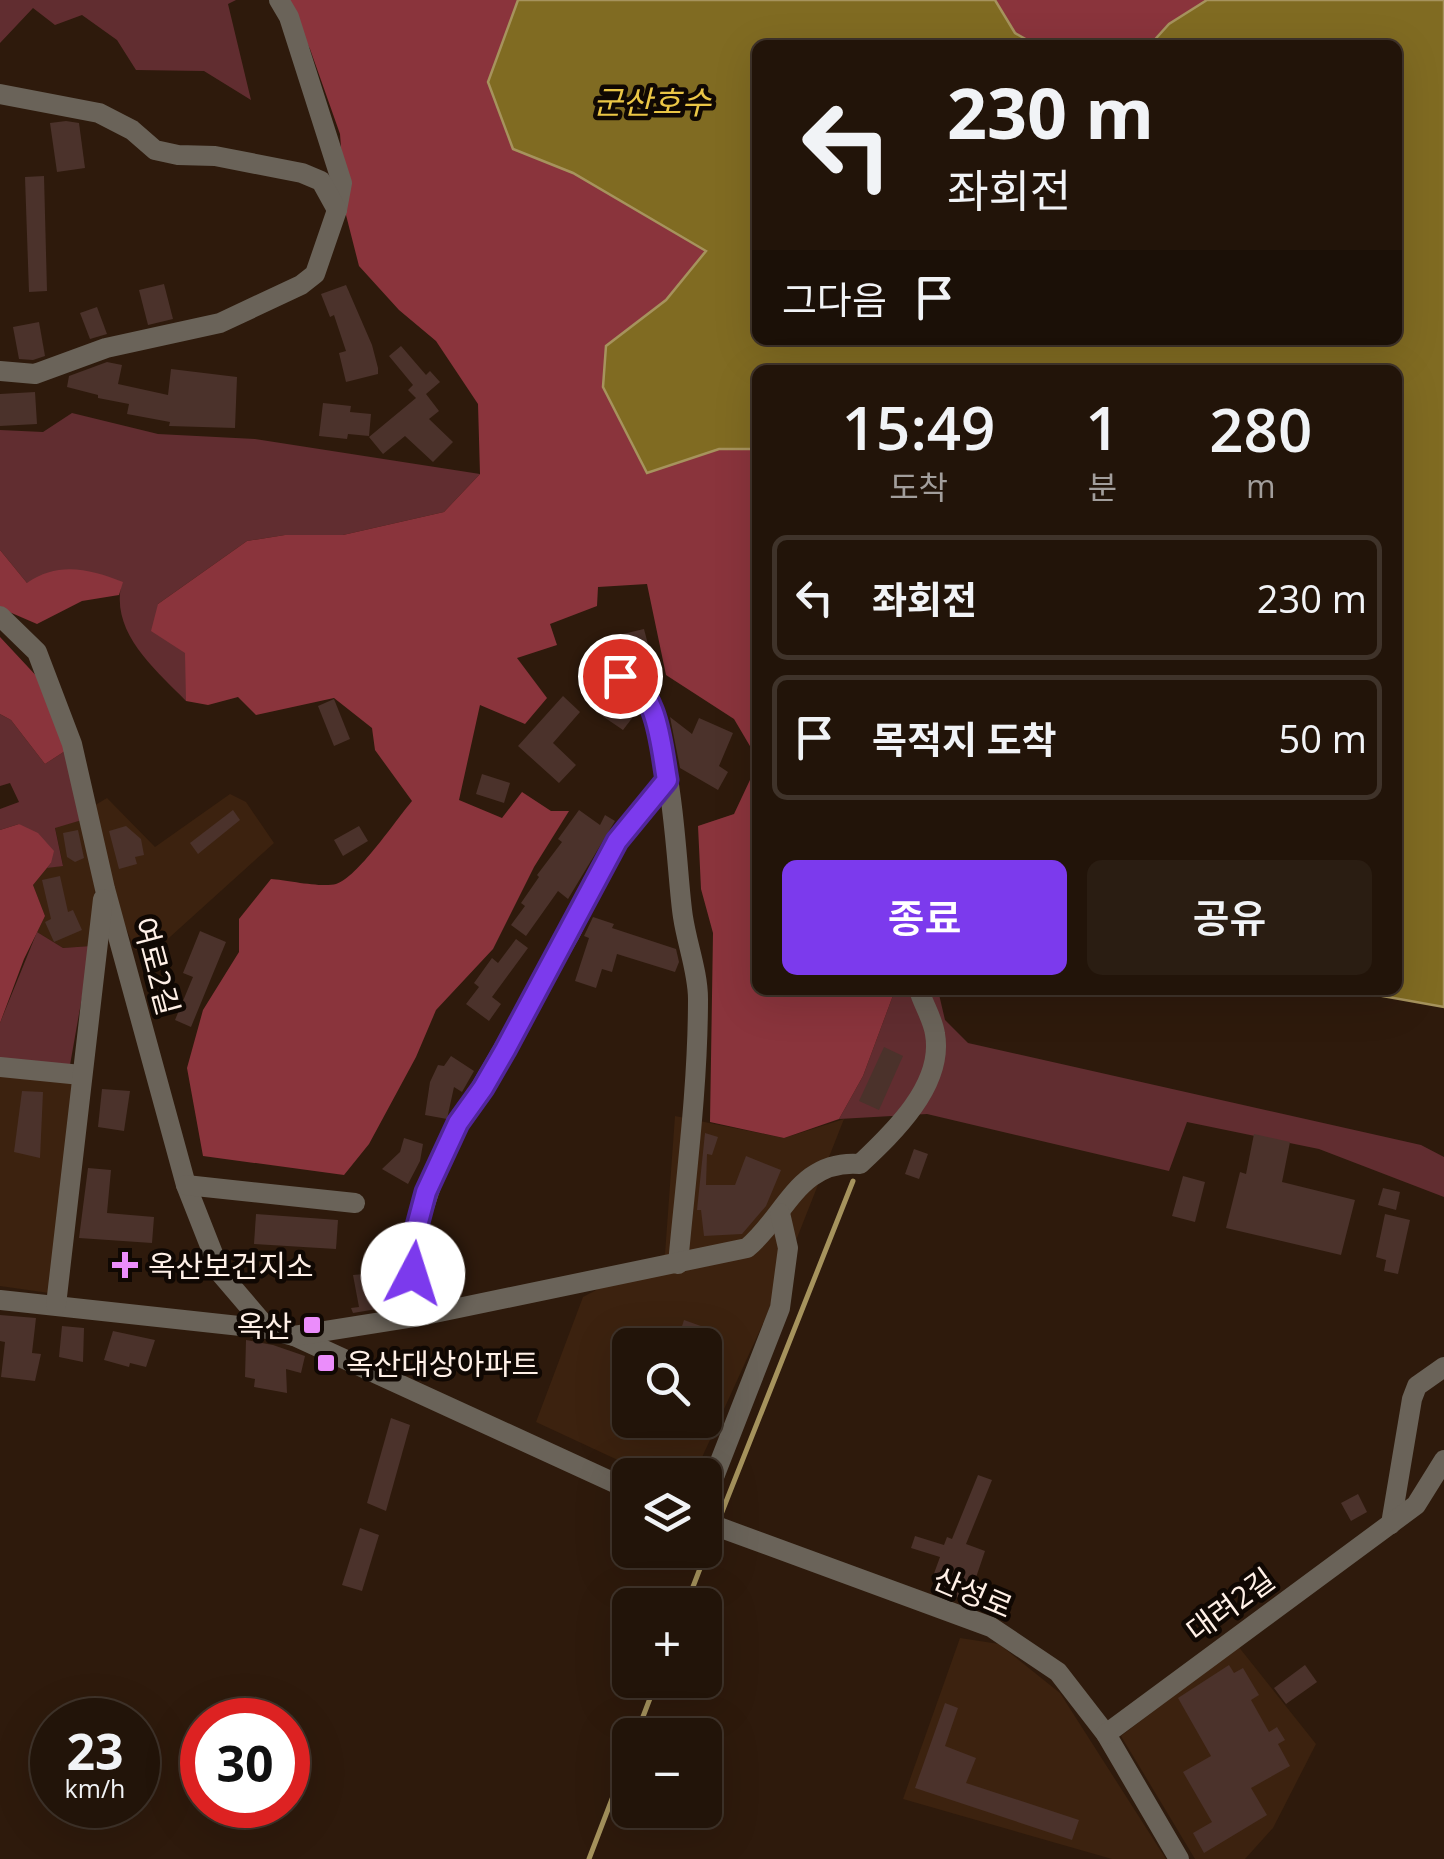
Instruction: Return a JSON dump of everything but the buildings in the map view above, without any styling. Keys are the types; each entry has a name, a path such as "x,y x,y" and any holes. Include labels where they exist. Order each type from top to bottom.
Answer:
{"street":[{"path":"0,370 35,374 106,348 220,323 301,285 317,269 342,183 289,17 279,0"},
{"path":"0,94 100,113 132,130 154,150 178,156 215,156 302,174 321,181 337,210"},
{"name":"여로2길","path":"0,616 38,652 72,744 105,889 186,1185 221,1274 268,1329"},
{"path":"595,694 610,678 620,676 637,684 651,708 677,842 682,914 698,994 678,1264"},
{"path":"420,1316 413,1274 414,1237 441,1156 570,934 600,868 667,780"},
{"path":"56,1304 105,889"},
{"path":"294,1336 420,1316 747,1248 764,1234 792,1191 822,1170 843,1163 860,1164 890,1135 918,1097 928,1080 936,1034 920,995"},
{"path":"0,1067 81,1075"},
{"path":"186,1185 355,1203"},
{"path":"721,1458 780,1308 788,1248 780,1213"},
{"path":"0,1300 268,1329 294,1336 612,1482"},
{"path":"1391,1524 1412,1399 1417,1386 1444,1366"},
{"name":"대려2길","path":"1106,1734 1416,1505 1444,1460"},
{"name":"산성로","path":"722,1529 991,1627 1058,1672 1106,1734 1180,1859"}],"shaded area":[{"path":"0,0 236,0 228,4 251,100 204,71 136,70 117,40 82,15 55,25 33,8 0,43"},
{"path":"285,0 518,0 488,82 513,149 573,173 706,251 666,300 606,346 647,472 719,449 752,449 752,750 734,719 666,675 647,584 598,587 597,606 550,624 557,645 517,658 547,698 525,724 480,705 459,800 502,818 522,792 551,811 569,811 534,867 493,949 436,1010 416,1057 369,1144 344,1175 203,1156 187,1068 203,1010 239,952 239,919 271,879 322,885 345,880 412,801 375,750 372,728 334,698 256,715 238,697 208,705 186,701 185,653 151,631 158,604 247,541 285,535 343,535 444,512 480,474 478,404 436,341 399,310 359,266 346,215 340,134 310,49"},
{"path":"995,0 1207,0 1169,24 1155,40 1027,40 1015,33"},
{"path":"72,413 158,434 255,439 480,474 444,512 343,535 285,535 247,541 158,604 186,653 186,701 128,633 120,600 122,582 27,583 0,550 0,430 43,432"},
{"path":"0,550 27,583 50,572 74,569 123,582 119,595 82,601 37,624 0,608"},
{"path":"0,637 42,682 65,751 45,764 11,720 0,714"},
{"path":"0,714 11,720 45,764 65,751 82,820 55,828 63,866 47,868 51,863 19,824 0,830 0,809 19,802 10,783 0,786"},
{"path":"752,776 752,995 893,995 863,1076 839,1119 784,1138 710,1122 713,933 701,889 698,826 734,814"},
{"path":"230,794 246,802 274,843 160,946 135,950 116,903 92,807 107,798 155,847"},
{"path":"82,820 95,889 91,946 63,948 37,932 45,916 33,885 47,868 63,865 55,827"},
{"path":"19,824 38,833 54,851 51,863 33,885 45,916 0,1023 0,830"},
{"path":"37,932 63,948 91,946 70,1065 0,1061 0,1023"},
{"path":"893,995 939,995 945,1020 968,1043 1421,1145 1444,1157 1444,1197 1319,1149 1187,1122 1169,1171 927,1114 839,1119 863,1076"},
{"path":"0,1074 74,1081 49,1293 0,1286"},
{"path":"675,1116 784,1138 844,1119 765,1319 722,1413 722,1328 612,1328 612,1438 711,1438 702,1458 613,1458 536,1422 583,1297 665,1254"},
{"path":"960,1638 999,1644 1060,1693 1166,1859 1112,1859 903,1799"},
{"path":"1238,1646 1316,1744 1273,1828 1245,1859 1195,1859 1121,1736"}],"water":[{"name":"군산호수","path":"518,0 995,0 1015,33 1027,40 752,40 752,345 1402,345 1402,40 1155,40 1169,24 1207,0 1444,0 1444,1007 1377,995 1402,995 1402,365 752,365 752,449 719,449 647,473 603,387 606,346 666,300 706,251 573,173 513,149 488,82"}],"waterway":[{"path":"722,1512 853,1181"},
{"path":"693,1588 700,1568"},
{"path":"642,1718 650,1698"},
{"path":"589,1859 612,1799"}],"place":[{"name":"옥산보건지소","path":"125,1265"},
{"name":"옥산","path":"312,1325"},
{"name":"옥산대상아파트","path":"326,1363"}],"route":[{"path":"413,1274 414,1237 441,1156 570,934 600,868 667,780 651,708 637,684 620,676"}]}
